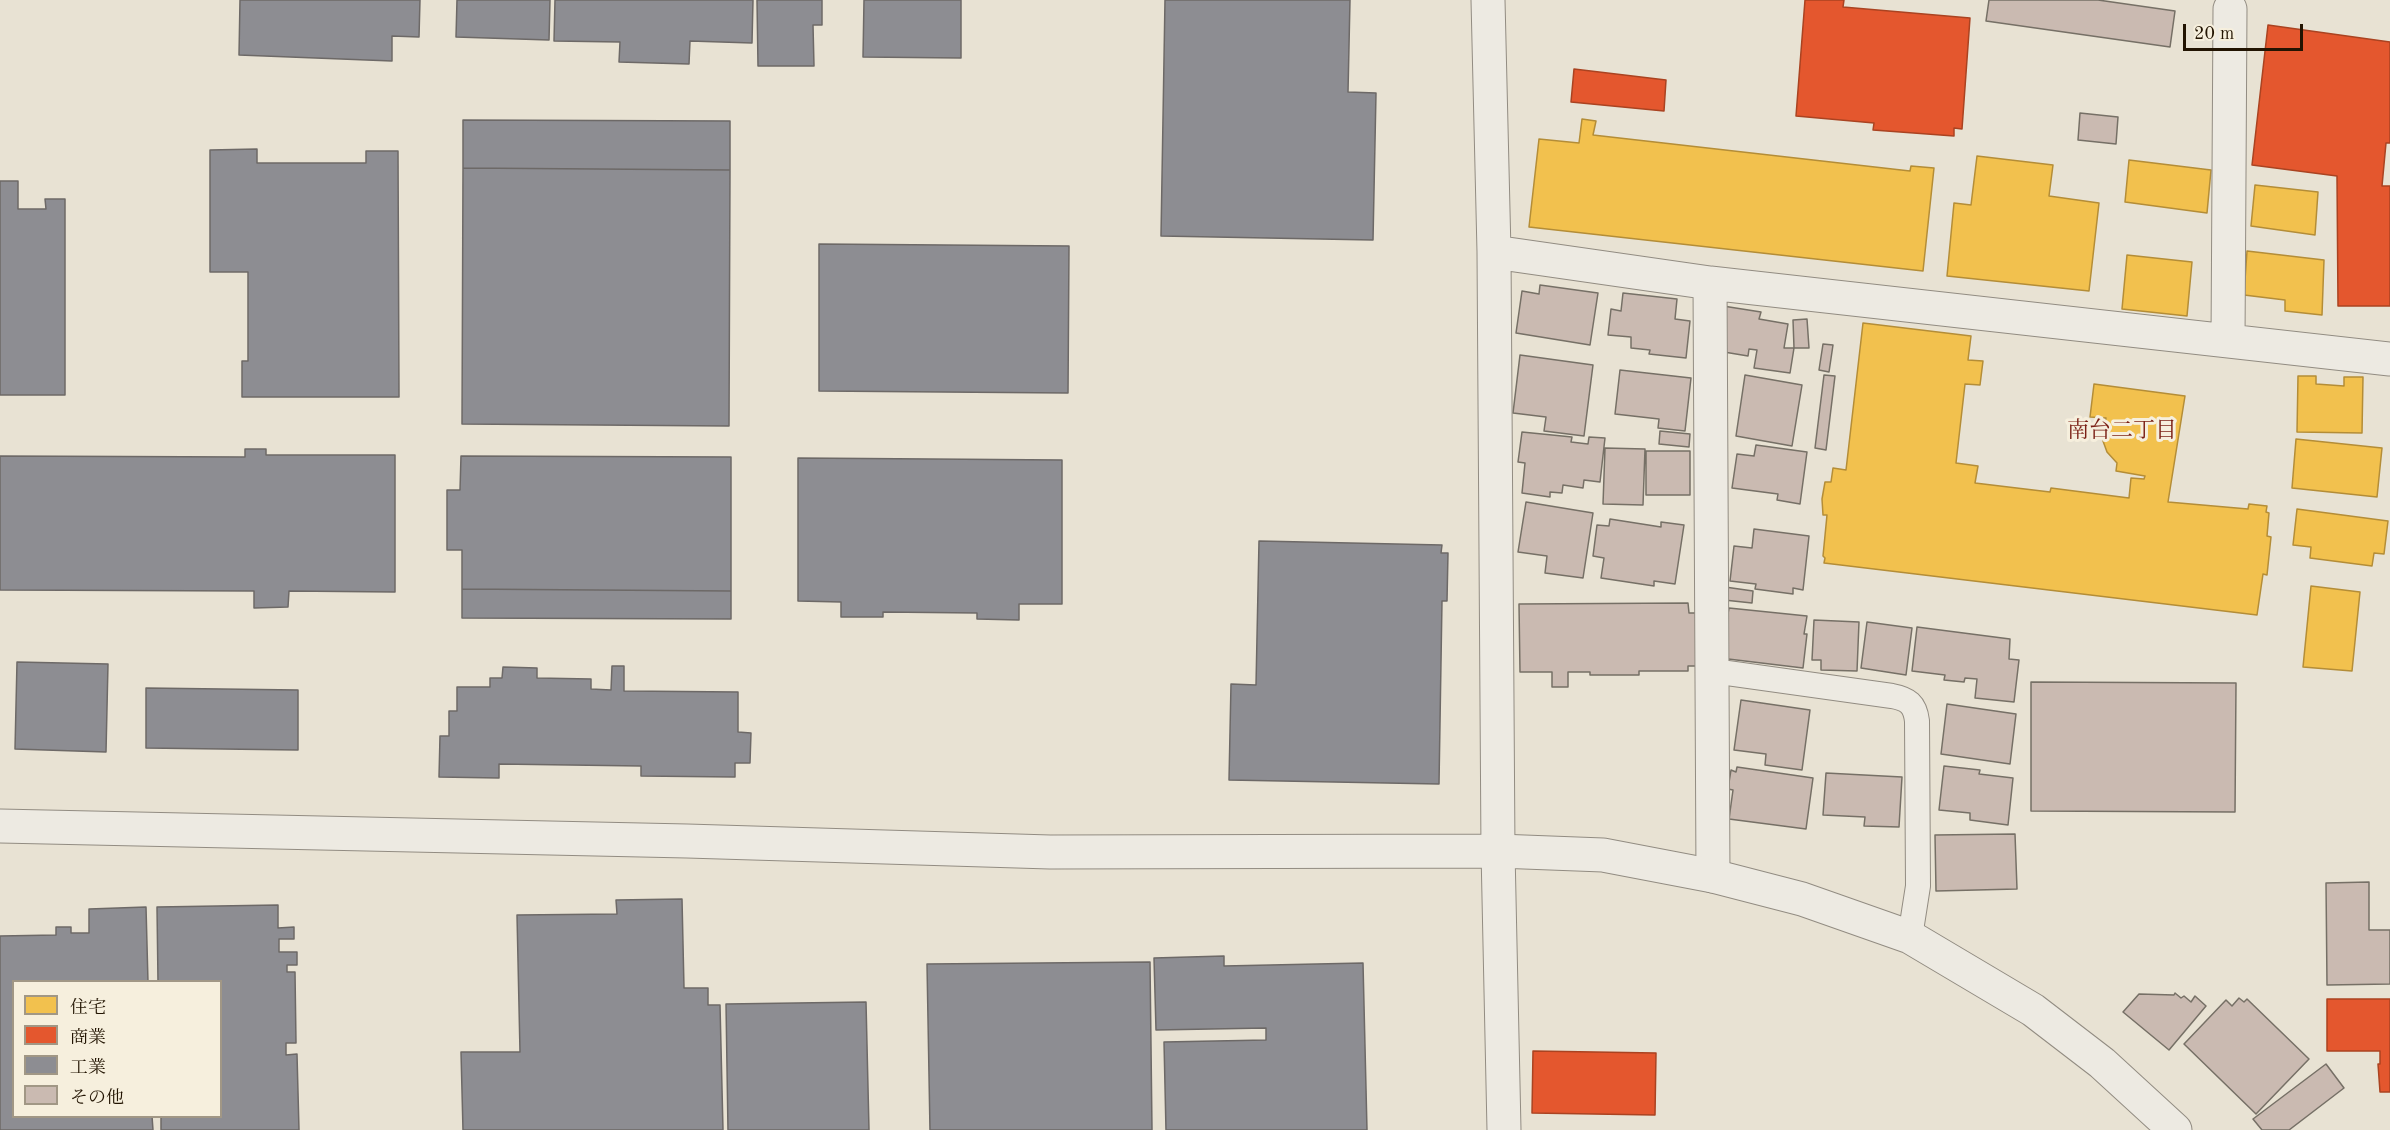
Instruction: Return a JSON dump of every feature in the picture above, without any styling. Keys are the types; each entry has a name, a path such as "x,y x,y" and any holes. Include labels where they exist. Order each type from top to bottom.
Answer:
{"street":[{"path":"1488,0 1494,252 1498,851 1504,1130"},
{"path":"2228,339 2230,9"},
{"path":"1494,252 1710,283 2228,339 2390,359"},
{"path":"1710,283 1713,876"},
{"path":"0,826 1050,852 1498,851 1603,855 1713,876 1802,899 1910,937 2033,1010 2102,1063 2175,1130"}],"lane":[{"path":"1713,672 1892,696 1904,698 1913,705 1917,721 1918,886 1910,937"}],"building: 住宅":[{"path":"1582,119 1596,121 1593,135 1910,171 1911,166 1934,168 1923,271 1529,227 1539,139 1579,143"},
{"path":"1977,156 2053,165 2049,196 2099,203 2089,291 1947,276 1954,203 1971,205"},
{"path":"2129,160 2211,170 2207,213 2125,202"},
{"path":"2255,185 2318,192 2315,235 2251,226"},
{"path":"2247,251 2324,260 2322,315 2285,311 2285,300 2244,295"},
{"path":"2127,255 2192,262 2187,316 2122,309"},
{"path":"1863,323 1971,336 1968,360 1983,361 1980,385 1965,384 1956,463 1978,466 1975,483 2050,492 2051,488 2129,498 2131,478 2144,479 2145,476 2116,471 2117,463 2107,452 2103,441 2106,418 2090,417 2094,384 2185,396 2168,502 2248,509 2249,504 2267,506 2266,512 2269,513 2267,536 2271,537 2267,575 2263,574 2257,615 1824,563 1827,515 1823,515 1822,499 1825,482 1831,482 1833,468 1846,470"},
{"path":"2298,376 2316,376 2316,384 2344,386 2344,377 2363,377 2362,433 2297,432"},
{"path":"2296,439 2382,448 2377,497 2292,488"},
{"path":"2297,509 2388,521 2384,554 2374,553 2372,566 2310,558 2311,547 2293,545"},
{"path":"2311,586 2360,592 2352,671 2303,667"}],"building: 商業":[{"path":"1805,0 1844,0 1843,7 1970,18 1962,129 1954,128 1954,136 1873,130 1874,123 1796,116"},
{"path":"2268,25 2390,42 2390,143 2386,143 2382,186 2390,186 2390,306 2338,306 2337,176 2252,165"},
{"path":"1574,69 1666,80 1664,111 1571,102"},
{"path":"2327,999 2390,999 2390,1092 2380,1092 2378,1064 2380,1064 2380,1051 2327,1051"},
{"path":"1533,1051 1656,1053 1655,1115 1532,1113"}],"building: 工業":[{"path":"240,0 420,0 419,37 392,36 392,61 239,55"},
{"path":"457,0 550,0 549,40 456,37"},
{"path":"555,0 753,0 752,43 690,41 689,64 619,62 620,42 554,41"},
{"path":"757,0 822,0 822,25 813,25 814,66 758,66"},
{"path":"864,0 961,0 961,58 863,57"},
{"path":"1165,0 1350,0 1348,92 1376,93 1373,240 1161,236"},
{"path":"463,120 730,121 730,170 463,168"},
{"path":"257,149 257,163 366,163 366,151 398,151 399,397 242,397 242,361 248,361 248,272 210,272 210,150"},
{"path":"463,168 730,170 729,426 462,424"},
{"path":"0,181 18,181 18,209 46,209 45,199 65,199 65,395 0,395"},
{"path":"819,244 1069,246 1068,393 819,391"},
{"path":"245,449 266,449 266,455 395,455 395,592 289,591 288,607 254,608 254,591 0,590 0,456 245,457"},
{"path":"461,456 731,457 731,591 462,589 462,550 447,550 447,490 460,490"},
{"path":"798,458 1062,460 1062,604 1019,604 1019,620 977,619 977,613 883,612 883,617 841,617 841,602 798,601"},
{"path":"1259,541 1442,545 1441,553 1448,553 1447,601 1442,601 1439,784 1229,780 1231,684 1256,685"},
{"path":"462,589 731,591 731,619 462,618"},
{"path":"17,662 108,664 106,752 15,749"},
{"path":"612,666 624,666 624,691 738,692 738,732 751,733 750,763 735,763 735,777 641,776 641,766 499,764 499,778 439,777 440,736 449,736 449,711 457,711 457,687 490,687 490,678 502,678 503,667 537,668 537,678 591,679 591,689 611,690"},
{"path":"146,688 298,690 298,750 146,748"},
{"path":"682,899 684,988 708,988 708,1005 720,1005 723,1130 463,1130 461,1052 520,1052 517,915 617,914 616,900"},
{"path":"278,905 278,928 294,927 294,939 279,939 279,952 297,952 297,965 287,965 287,972 295,972 296,1043 286,1043 286,1055 297,1054 299,1130 161,1130 161,1118 222,1118 222,980 158,980 157,907"},
{"path":"146,907 148,980 12,980 12,1118 152,1118 153,1130 0,1130 0,936 56,935 56,927 71,927 71,933 89,933 89,909"},
{"path":"1224,956 1224,966 1363,963 1367,1130 1166,1130 1164,1042 1266,1040 1266,1028 1156,1030 1154,958"},
{"path":"1150,962 1152,1130 930,1130 927,964"},
{"path":"866,1002 869,1130 728,1130 726,1004"}],"building: その他":[{"path":"1989,0 2098,0 2175,11 2170,47 1986,21"},
{"path":"2080,113 2118,117 2116,144 2078,140"},
{"path":"1540,285 1598,293 1590,345 1516,333 1522,291 1539,294"},
{"path":"1623,293 1677,299 1675,319 1690,321 1686,358 1649,354 1650,350 1631,348 1631,337 1608,335 1611,309 1621,311"},
{"path":"1723,306 1761,312 1759,319 1788,324 1784,348 1794,348 1790,373 1754,368 1757,350 1749,349 1748,356 1724,352"},
{"path":"1807,319 1809,348 1794,348 1793,320"},
{"path":"1823,344 1833,345 1829,372 1819,370"},
{"path":"1520,355 1593,365 1584,436 1544,431 1546,417 1513,413"},
{"path":"1620,370 1691,378 1685,431 1658,428 1659,419 1615,414"},
{"path":"1745,375 1802,385 1792,446 1736,436"},
{"path":"1824,375 1835,376 1826,450 1815,448"},
{"path":"1660,431 1690,434 1689,447 1659,444"},
{"path":"1522,432 1572,437 1571,442 1588,444 1589,437 1605,438 1600,482 1584,480 1583,488 1563,485 1562,493 1550,492 1550,497 1522,493 1525,463 1518,462"},
{"path":"1756,445 1807,452 1800,504 1777,500 1778,494 1732,488 1737,454 1754,456"},
{"path":"1605,448 1645,449 1643,505 1603,504"},
{"path":"1646,451 1690,451 1690,495 1646,495"},
{"path":"1526,502 1593,513 1583,578 1545,573 1547,556 1518,552"},
{"path":"1610,519 1661,527 1661,522 1684,525 1675,584 1654,581 1654,586 1601,578 1604,558 1593,556 1597,525 1609,526"},
{"path":"1754,529 1809,536 1803,590 1793,588 1793,594 1755,589 1756,584 1730,581 1734,546 1752,548"},
{"path":"1725,587 1753,591 1752,603 1724,600"},
{"path":"1688,603 1689,613 1697,613 1697,666 1688,666 1688,671 1639,671 1639,675 1590,675 1590,672 1568,672 1568,687 1552,687 1552,672 1520,672 1519,604"},
{"path":"1729,608 1807,616 1803,668 1720,658"},
{"path":"1814,620 1859,622 1857,671 1821,670 1821,660 1812,660"},
{"path":"1867,622 1912,628 1906,675 1861,668"},
{"path":"1917,627 2010,639 2009,659 2019,660 2014,702 1975,698 1977,679 1965,678 1964,682 1944,680 1945,675 1912,671"},
{"path":"2031,682 2236,683 2235,812 2031,811"},
{"path":"1741,700 1810,710 1802,770 1765,765 1766,754 1734,750"},
{"path":"1947,704 2016,714 2010,764 1941,754"},
{"path":"1944,766 1980,770 1979,774 2013,778 2008,825 1970,820 1970,813 1939,810"},
{"path":"1737,767 1813,778 1806,829 1729,819 1733,790 1728,789 1731,770 1736,772"},
{"path":"1826,773 1902,777 1899,827 1864,826 1865,817 1823,815"},
{"path":"2015,834 2017,889 1936,891 1935,835"},
{"path":"2369,882 2369,930 2390,930 2390,984 2327,985 2326,883"},
{"path":"2175,993 2191,1002 2195,996 2206,1006 2169,1050 2123,1012 2139,994 2174,995"},
{"path":"2239,998 2244,1002 2247,999 2309,1059 2256,1114 2184,1044 2226,1000 2232,1006"},
{"path":"2326,1064 2344,1088 2289,1130 2262,1130 2253,1119"}],"district":[{"name":"南台二丁目","path":"2122,431"}]}
